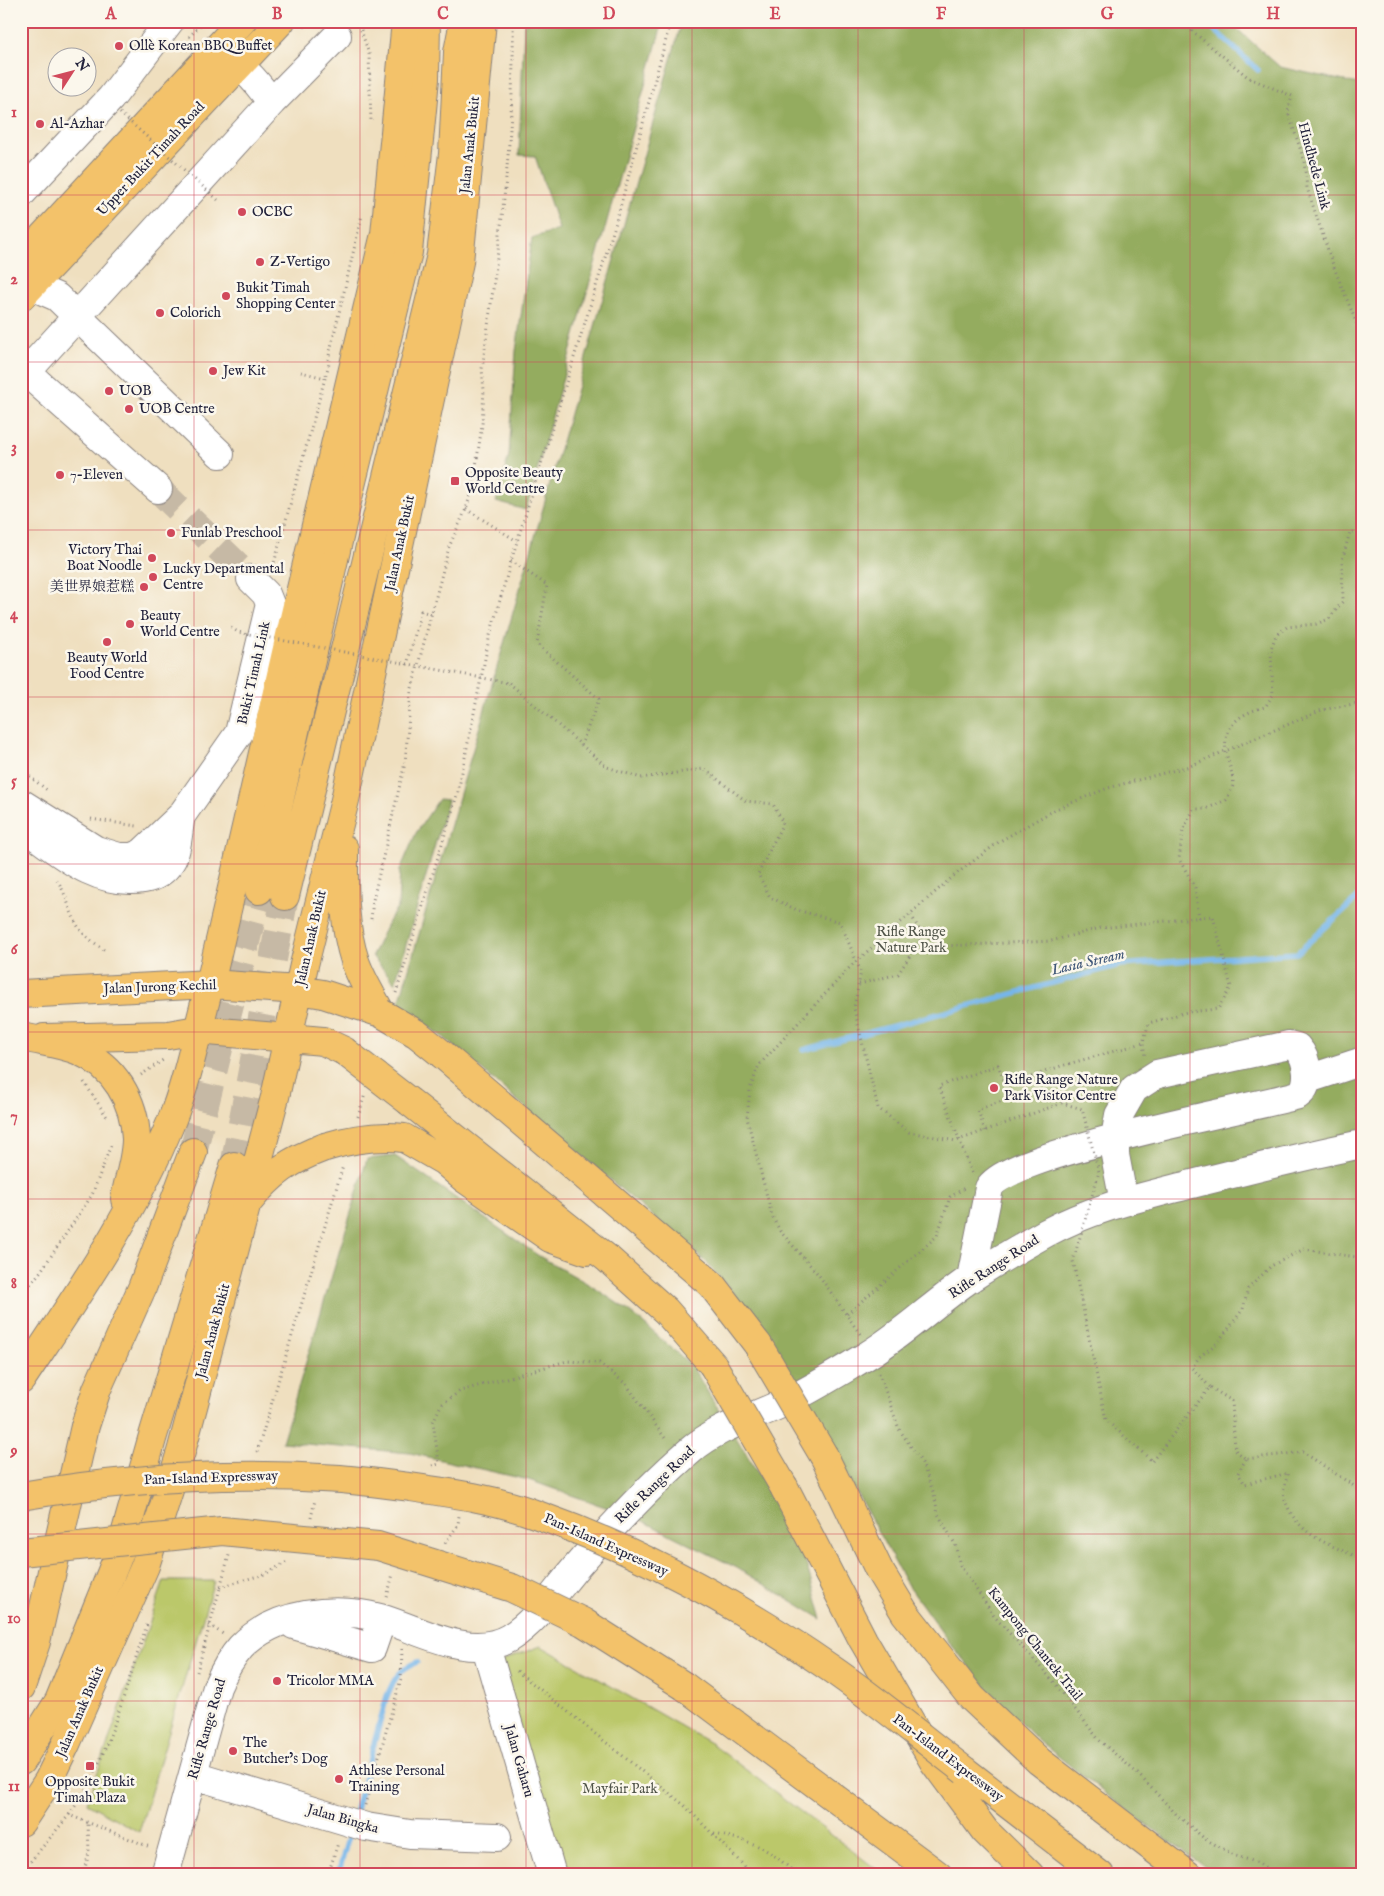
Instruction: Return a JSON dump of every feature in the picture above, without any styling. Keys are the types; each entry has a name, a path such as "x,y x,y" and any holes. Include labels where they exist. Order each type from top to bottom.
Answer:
{"main road":[{"name":"Upper Bukit Timah Road","path":"21,260 242,21"},
{"name":"Upper Bukit Timah Road","path":"26,292 281,21"},
{"path":"393,21 401,76"},
{"path":"21,1380 88,1278 154,1162 172,1120 192,1062 197,1030 210,984 385,234 406,21"},
{"path":"259,890 346,502 408,252 425,79 426,21"},
{"name":"Jalan Anak Bukit","path":"285,896 441,255 453,154 458,52 464,21"},
{"name":"Jalan Anak Bukit","path":"21,1822 48,1780 66,1744 145,1566 181,1452 289,1038 345,800 459,262 482,21"},
{"path":"345,800 344,885 350,946 365,983 387,1007"},
{"name":"Jalan Jurong Kechil","path":"21,994 210,984 299,990 387,1007 711,1284 758,1345 824,1456 879,1570 900,1605 972,1698 1039,1762 1188,1875"},
{"path":"24,1038 168,1035 197,1030 323,1042 344,1051 608,1259 666,1311 712,1365 784,1487 863,1640 934,1762 985,1831 1030,1875"},
{"path":"24,1038 65,1046 92,1059 116,1080 130,1104 136,1140 121,1223"},
{"path":"246,1204 269,1178 304,1155 334,1155 364,1138 383,1135 404,1138 444,1161 485,1194 550,1238 608,1259"},
{"path":"21,1687 36,1642 85,1426 98,1389 142,1288 194,1152"},
{"name":"Jalan Anak Bukit","path":"21,1761 59,1701 121,1549 234,1166"},
{"name":"Pan-Island Expressway","path":"21,1496 153,1479 263,1474 349,1478 432,1490 490,1501 533,1513 640,1558 698,1587 762,1624 832,1669 1100,1874"},
{"path":"21,1552 222,1531 378,1546 512,1588 583,1622 684,1686 938,1875"}],"street":[{"path":"21,194 111,98 170,21"},
{"path":"158,489 24,375 272,102 346,29"},
{"path":"198,67 226,62 239,65 272,102"},
{"path":"26,292 57,297 220,454"},
{"name":"Bukit Timah Link","path":"21,825 89,860 142,853 181,816 239,733 270,604 258,586"},
{"name":"Bukit Timah Link","path":"21,803 89,860 107,878 127,882 158,876 172,860 181,816"},
{"path":"972,1278 980,1186 1018,1168 1115,1138 1298,1095 1303,1092 1308,1079 1300,1050 1293,1045 1157,1074 1141,1082 1127,1098 1119,1115 1115,1138 1115,1155 1124,1202"},
{"path":"1308,1079 1363,1061"},
{"name":"Rifle Range Road","path":"156,1866 194,1775 217,1687 227,1665 243,1646 263,1631 285,1620 299,1623 334,1612 382,1619 446,1640 486,1647 507,1639 527,1624 615,1523 694,1447 724,1429 784,1403 870,1354 972,1278 1070,1220 1124,1202 1311,1154 1363,1144"},
{"name":"Jalan Gaharu","path":"486,1647 552,1875"},
{"name":"Jalan Bingka","path":"194,1775 366,1827 410,1834 497,1837"}],"path":[{"path":"371,922 373,900 405,763 411,692 449,547 473,487 482,425 484,390 482,369 501,232 510,120 512,21"},
{"path":"387,1007 458,792 489,639 517,541 616,222 671,21"},
{"name":"Hindhede Link","path":"1180,21 1249,78 1292,96 1288,112 1304,160 1307,188 1333,266 1363,339"},
{"path":"346,29 361,30 369,54 371,131"},
{"path":"120,113 218,200"},
{"path":"328,360 363,212"},
{"path":"258,586 325,378 300,372"},
{"path":"466,508 517,541"},
{"path":"1199,918 1195,888 1179,859 1183,830 1194,809 1206,809 1226,800 1234,784 1226,750 1226,738 1234,721 1249,710 1265,706 1273,695 1271,649 1276,635 1287,627 1316,624 1329,619 1343,601 1342,560 1350,532 1363,532"},
{"path":"511,561 548,585 537,644 599,698 581,745"},
{"path":"407,665 421,610 431,614"},
{"path":"230,628 238,632 509,683 607,767 641,778 704,769 746,801 773,804 783,823 758,874 770,897 797,910 840,922 862,972 854,1008 878,1108 909,1132 956,1141 1062,1103 1082,1109 1099,1172 1072,1261 1106,1420 1152,1461 1210,1387"},
{"name":"Kampong Chantek Trail","path":"1276,1875 1259,1863 1236,1856 1205,1839 1178,1816 1136,1772 1099,1740 1054,1682 994,1616 960,1565 955,1544 938,1514 934,1494 922,1463 899,1429 870,1354 847,1314 818,1274 780,1231 772,1216 747,1118 750,1089 759,1065 772,1050 852,965 912,915 956,874 1000,841 1056,809 1108,788 1190,766 1322,710 1363,702"},
{"path":"21,748 29,776 52,794"},
{"path":"84,818 143,828"},
{"path":"55,877 66,893 82,932 104,950"},
{"path":"912,915 924,936 944,946 1051,941 1101,928 1213,916 1231,987 1218,1009 1187,1012 1149,1023 1143,1043 1146,1060"},
{"path":"859,984 898,974 924,936"},
{"path":"1006,1086 1061,1066 1143,1043"},
{"path":"847,1314 937,1236 950,1196 980,1186 972,1172 940,1086 998,1065 1010,1098 978,1110 985,1131"},
{"path":"356,1125 367,1087"},
{"path":"98,1103 109,1122"},
{"path":"21,1296 41,1271 92,1195 112,1142"},
{"path":"256,1457 334,1155"},
{"path":"1363,1258 1304,1249 1271,1266 1248,1289 1243,1309 1220,1339 1199,1357 1192,1368 1210,1387 1232,1401 1235,1450 1246,1459 1303,1452 1363,1492"},
{"path":"430,1467 439,1464 433,1422 441,1405 460,1391 567,1361 599,1364 626,1384 681,1459"},
{"path":"1246,1459 1238,1473 1244,1484 1288,1473 1284,1495 1300,1529 1363,1559"},
{"path":"310,1527 316,1492"},
{"path":"194,1681 230,1550"},
{"path":"220,1587 265,1574 291,1560"},
{"path":"382,1619 393,1571"},
{"path":"366,1827 363,1811 401,1679 402,1662"},
{"path":"509,1665 684,1804 753,1875"},
{"path":"21,1873 69,1815"},
{"path":"328,1875 338,1843 319,1838 332,1817"},
{"path":"83,1875 89,1853 88,1822"},
{"path":"713,1834 747,1840 775,1854 797,1875"},
{"path":"152,1840 156,1866"}],"green space":[{"path":"533,21 663,21 526,510 496,502 509,455 516,351 532,238 559,229 535,156 519,155 524,24"},
{"name":"Rifle Range Nature Park","path":"682,21 1228,21 1280,67 1363,85 1363,1875 1216,1875 1112,1799 1039,1741 994,1696 948,1641 905,1581 793,1377 748,1310 706,1262 441,1035 398,1006 526,568"},
{"path":"439,799 448,800 395,983 372,956 389,920 398,907 400,870 416,833"},
{"path":"395,1156 539,1256 590,1285 629,1311 691,1365 799,1539 822,1619 737,1568 639,1519 529,1480 410,1453 282,1442 367,1159"},
{"path":"164,1581 214,1581 139,1832 87,1803"},
{"name":"Mayfair Park","path":"541,1646 712,1744 884,1875 555,1875 493,1664"}],"waterway":[{"path":"1205,21 1258,70"},
{"name":"Lasia Stream","path":"804,1050 1120,965 1297,953 1363,893"},
{"path":"354,1817 387,1696 401,1671 417,1662"},
{"path":"338,1875 350,1831"}],"tunnel":[{"path":"158,489 251,579"},
{"path":"193,1152 259,890"},
{"path":"234,1166 285,896"}],"place":[{"name":"Ollè Korean BBQ Buffet","path":"119,46"},
{"name":"Al-Azhar","path":"40,124"},
{"name":"OCBC","path":"242,212"},
{"name":"Z-Vertigo","path":"260,262"},
{"name":"Bukit Timah Shopping Center","path":"226,296"},
{"name":"Colorich","path":"160,313"},
{"name":"Jew Kit","path":"213,371"},
{"name":"UOB","path":"109,391"},
{"name":"UOB Centre","path":"129,409"},
{"name":"7-Eleven","path":"60,475"},
{"name":"Opposite Beauty World Centre","path":"455,481"},
{"name":"Funlab Preschool","path":"171,533"},
{"name":"Victory Thai Boat Noodle","path":"152,558"},
{"name":"Lucky Departmental Centre","path":"153,577"},
{"name":"美世界娘惹糕","path":"144,587"},
{"name":"Beauty World Centre","path":"130,624"},
{"name":"Beauty World Food Centre","path":"107,642"},
{"name":"Rifle Range Nature Park Visitor Centre","path":"994,1088"},
{"name":"Tricolor MMA","path":"277,1681"},
{"name":"The Butcher’s Dog","path":"233,1751"},
{"name":"Opposite Bukit Timah Plaza","path":"90,1766"},
{"name":"Athlese Personal Training","path":"339,1779"}]}
